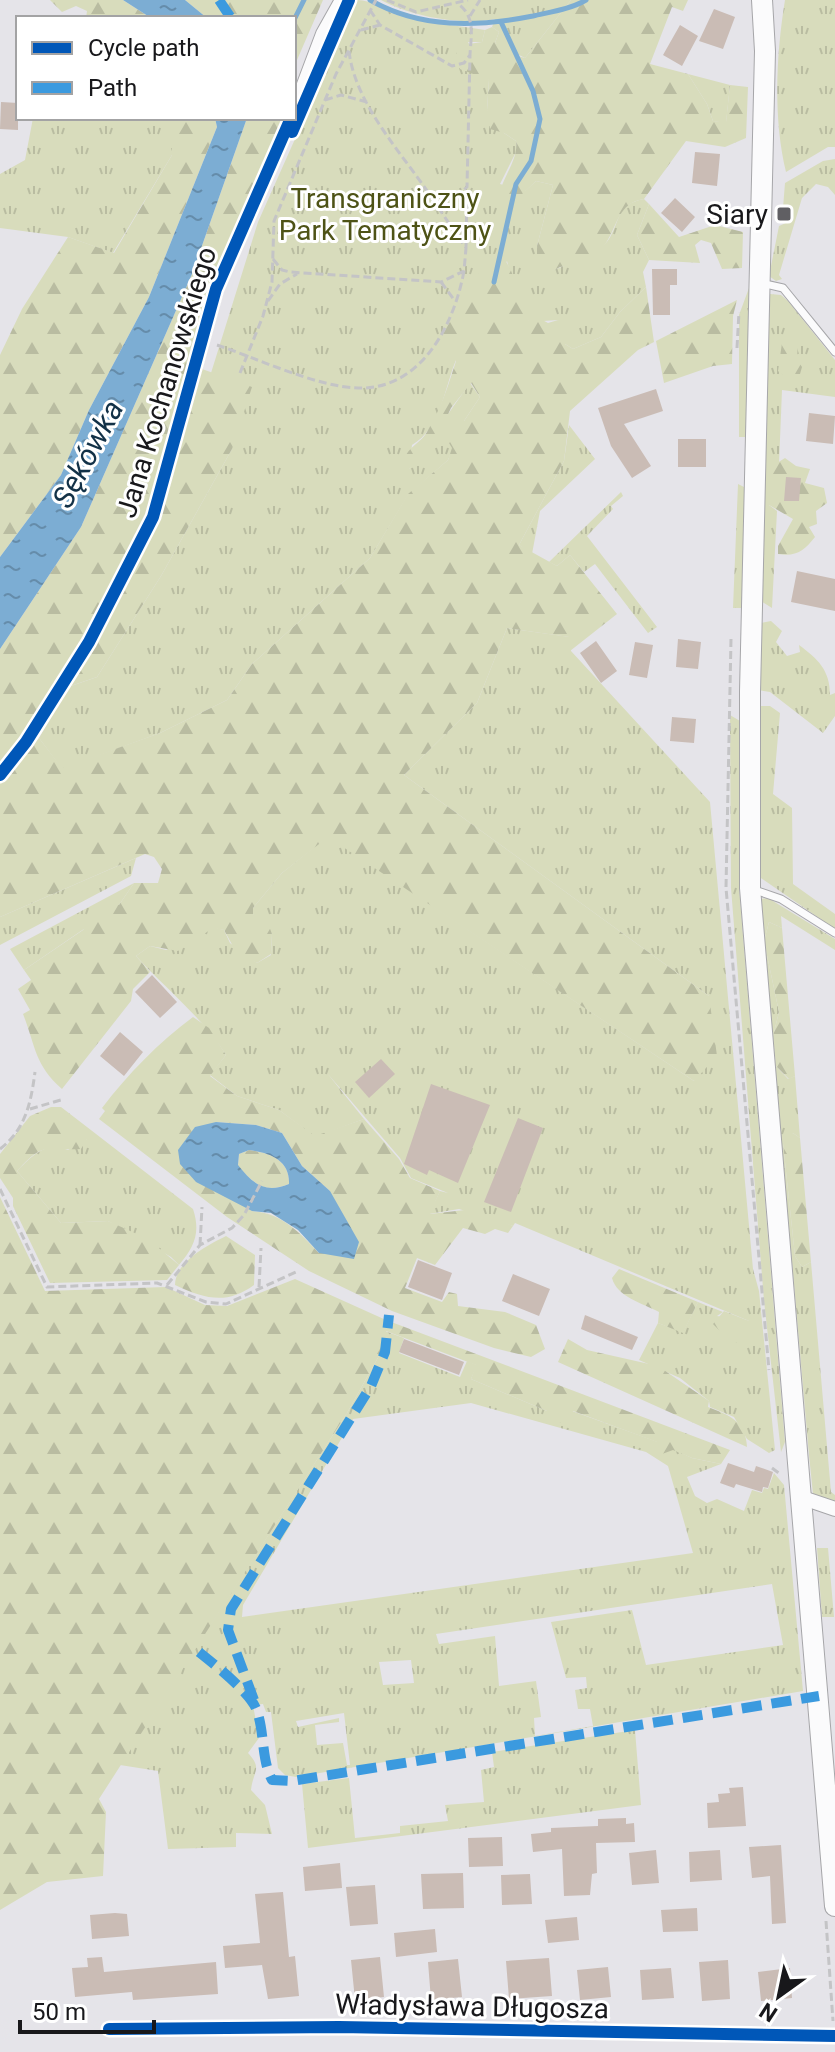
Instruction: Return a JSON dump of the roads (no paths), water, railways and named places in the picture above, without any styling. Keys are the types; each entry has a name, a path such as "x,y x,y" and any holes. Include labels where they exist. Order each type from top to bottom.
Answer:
{"main road":[{"path":"762,0 765,51 750,692 750,888 835,1906"}],"street":[{"path":"296,106 323,34 342,0"},
{"name":"Jana Kochanowskiego","path":"0,775 26,742 89,642 153,517 216,289 290,120"},
{"path":"800,1497 835,1509"},
{"name":"Władysława Długosza","path":"109,2029 339,2027 835,2036"}],"lane":[{"path":"760,283 783,288 835,352"},
{"path":"750,888 781,899 835,933"}],"water":[{"path":"123,0 185,0 205,16 148,16"},
{"name":"Sękówka","path":"215,120 246,120 192,274 81,527 0,649 0,557 61,475 89,410 149,297 217,127"},
{"path":"216,1122 256,1125 282,1133 302,1166 330,1191 359,1242 354,1259 319,1253 298,1230 271,1213 252,1211 196,1182 180,1164 178,1150 195,1127","holes":["257,1151 282,1163 289,1184 266,1187 249,1177 238,1165 239,1154"]}],"waterway":[{"path":"296,16 304,0"},
{"path":"370,0 409,16 450,23 491,22 533,16 586,0"},
{"path":"494,282 516,184 531,161 540,119 533,91 501,22"}],"place":[{"name":"Siary","path":"784,214"}],"park label":[{"name":"Transgraniczny Park Tematyczny","path":"385,214"}]}
